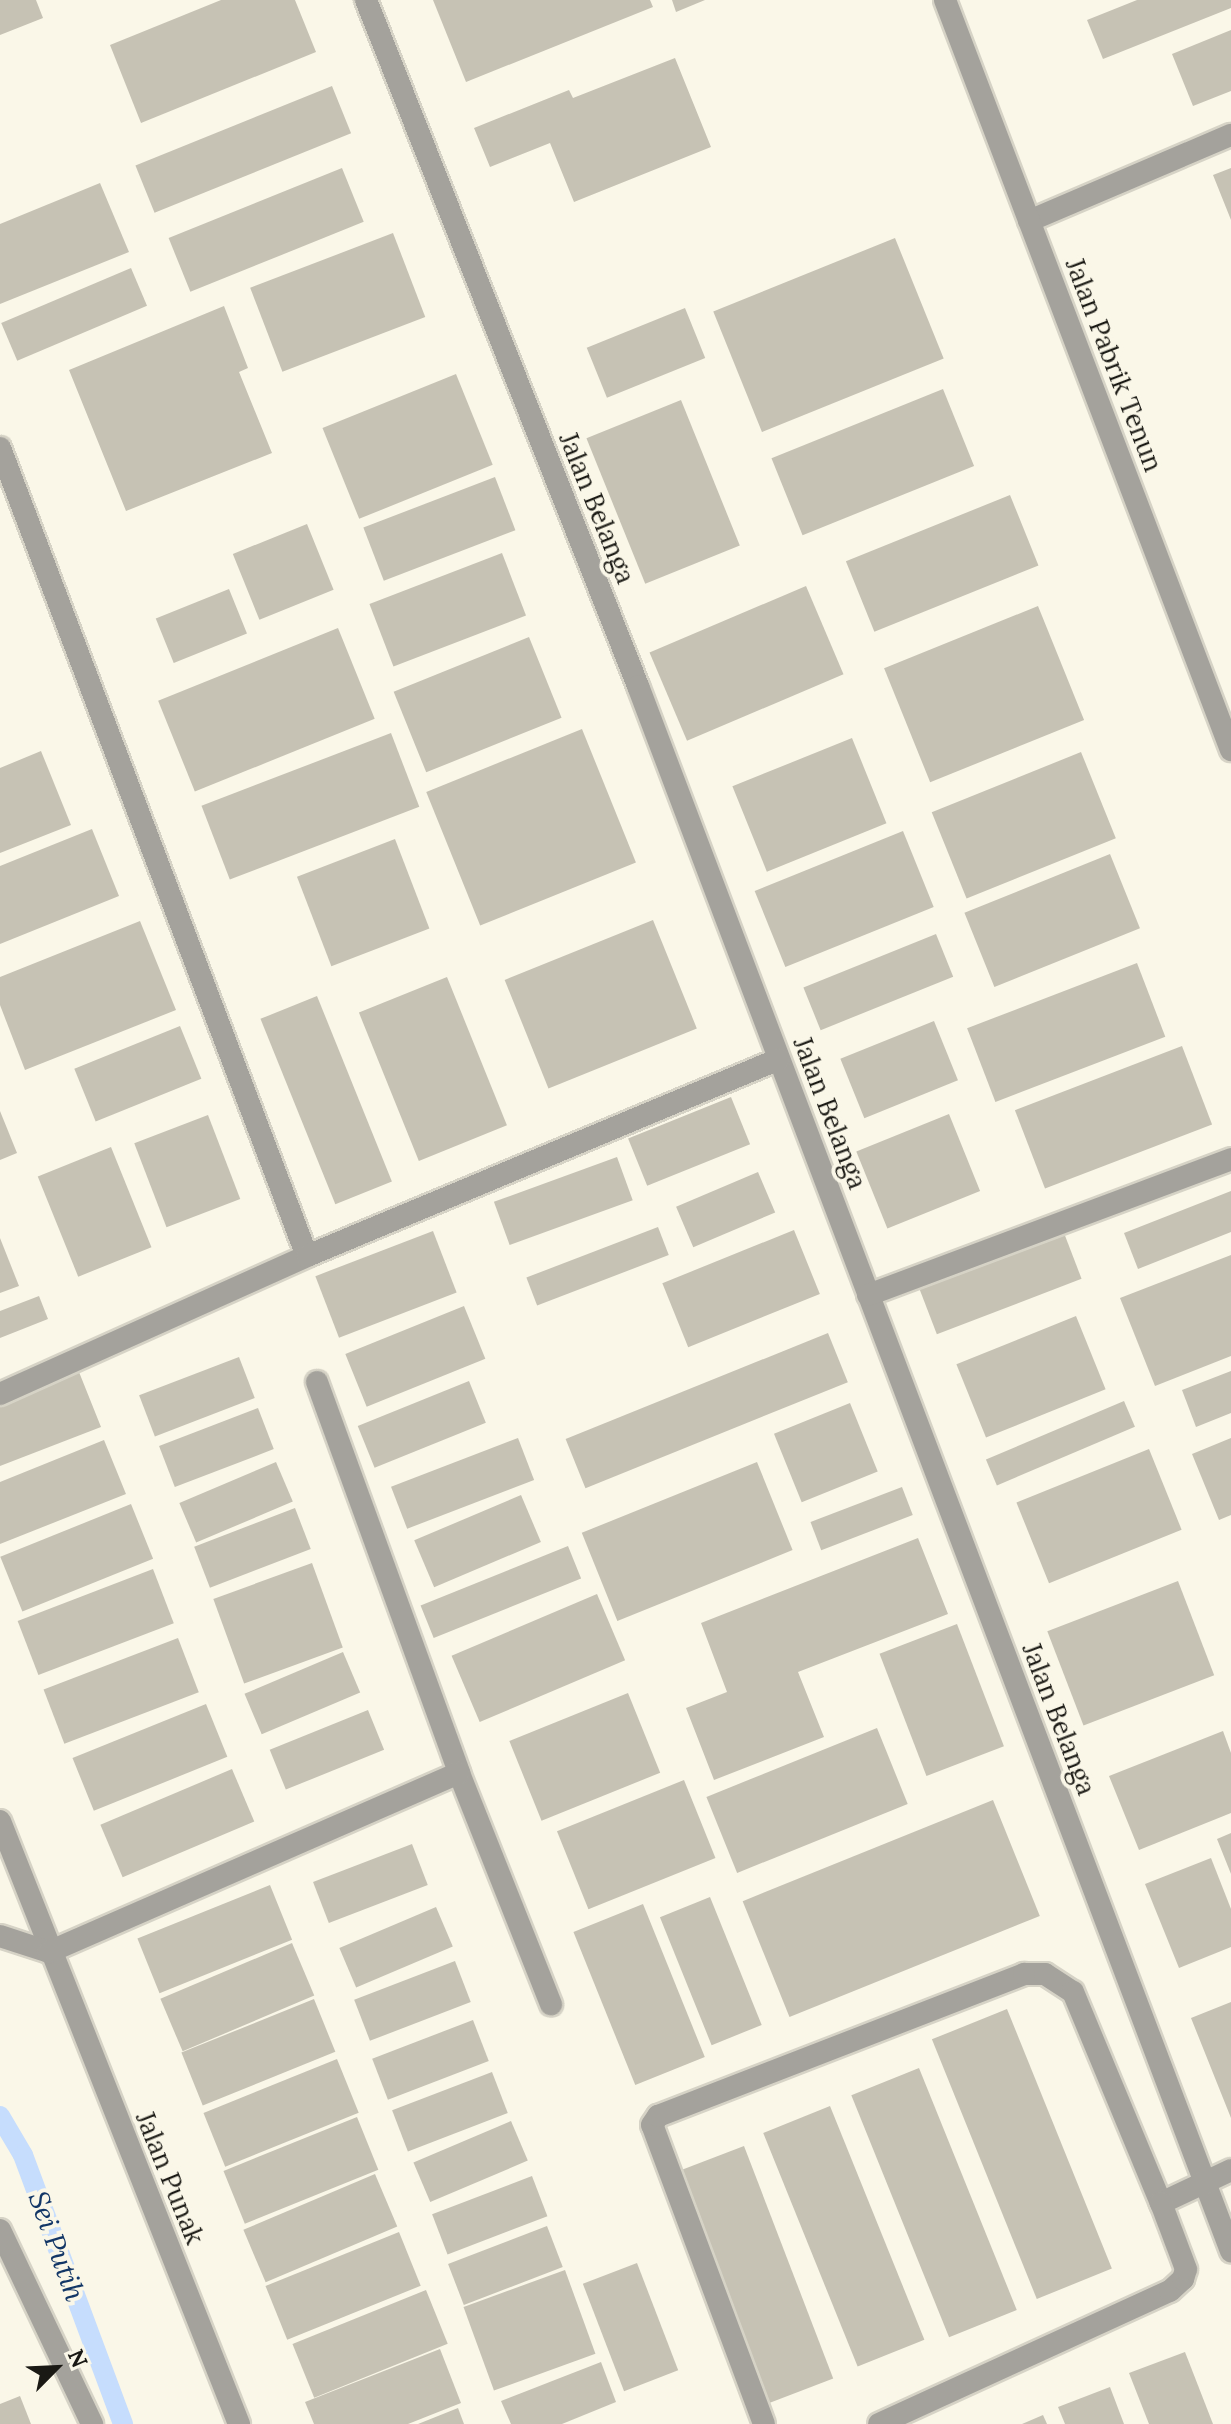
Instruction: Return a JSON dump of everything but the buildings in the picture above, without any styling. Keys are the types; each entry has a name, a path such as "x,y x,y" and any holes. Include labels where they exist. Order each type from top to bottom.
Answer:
{"street":[{"name":"Jalan Belanga","path":"366,0 779,1059 1231,2251"},
{"name":"Jalan Pabrik Tenun","path":"945,0 1231,750"},
{"path":"1029,221 1231,135"},
{"path":"0,448 307,1256"},
{"path":"0,1394 307,1256 779,1059"},
{"path":"868,1295 1231,1159"},
{"path":"317,1382 459,1773 551,2004"},
{"path":"0,1936 49,1952 459,1773"},
{"name":"Jalan Punak","path":"0,1821 49,1952 239,2424"},
{"path":"764,2424 652,2125 658,2116 1024,1974 1045,1974 1073,1992 1186,2269 1170,2291 879,2424"},
{"path":"1161,2203 1231,2170"},
{"path":"0,2230 92,2424"}],"waterway":[{"name":"Sei Putih","path":"0,2116 23,2155 123,2424"}]}
